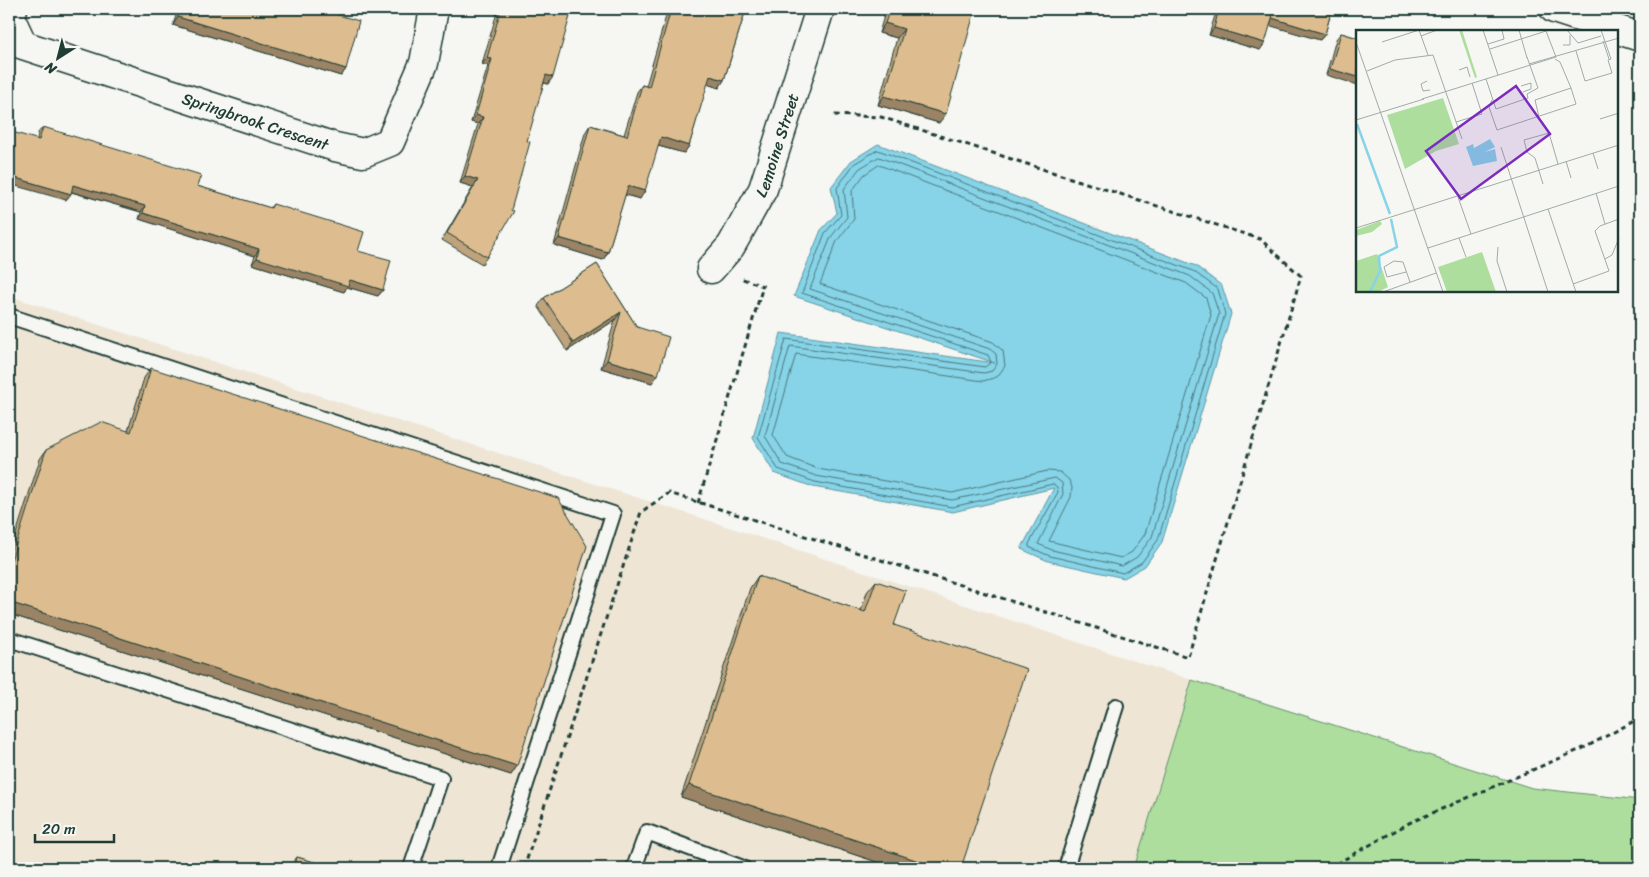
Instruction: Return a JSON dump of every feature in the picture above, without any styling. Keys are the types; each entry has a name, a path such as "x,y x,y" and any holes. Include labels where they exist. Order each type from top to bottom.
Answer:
{"street":[{"name":"Springbrook Crescent","path":"13,9 10,17 23,44 335,147 363,153 390,142 424,63 434,9"},
{"name":"Lemoine Street","path":"711,269 731,246 763,189 820,9"},
{"path":"1554,9 1618,30"},
{"path":"1619,30 1640,37"}],"lane":[{"path":"9,316 613,514 499,868"},
{"path":"9,639 441,778 411,868"},
{"path":"1066,868 1116,706"},
{"path":"634,868 647,832 744,868"}],"path":[{"path":"524,868 641,512 669,493 1188,657 1301,276 1260,239 881,117 832,115"},
{"path":"698,503 764,286 711,269"},
{"path":"1329,868 1409,823 1586,747 1640,718"}],"shaded area":[{"path":"9,296 701,518 1192,680 1134,868 9,868"}],"green space":[{"path":"1192,680 1532,788 1640,800 1640,868 1134,868"}],"water":[{"path":"878,144 1196,266 1222,286 1231,314 1162,542 1145,566 1124,578 1048,561 1021,549 1054,488 953,512 813,487 774,473 753,438 781,333 995,363 794,296 821,230 837,213 831,187 851,161"}],"building":[{"path":"181,9 318,9 359,21 346,69 178,17"},
{"path":"501,9 572,9 553,77 546,75 527,141 530,142 511,210 514,211 487,257 447,233 478,180 465,176 483,117 476,115 492,59 487,58"},
{"path":"671,9 746,9 724,80 710,76 689,146 661,137 645,191 628,186 608,252 559,238 590,125 627,136 642,85 649,87"},
{"path":"890,9 975,10 946,114 884,96 904,29 885,23"},
{"path":"1219,9 1262,9 1274,12 1265,43 1214,28"},
{"path":"1275,9 1332,9 1325,34 1272,18"},
{"path":"1341,33 1356,37 1356,76 1330,69"},
{"path":"43,127 201,175 197,186 271,208 273,204 364,232 358,251 391,260 383,290 350,280 348,286 257,258 259,249 143,213 145,206 73,185 71,194 9,176 9,131 39,140"},
{"path":"597,264 637,327 669,337 658,375 607,360 621,312 573,343 544,298"},
{"path":"151,368 558,498 587,546 517,766 9,602 9,567 46,450 101,422 131,432"},
{"path":"758,576 865,612 876,581 906,591 894,625 1027,669 961,868 940,868 689,785"},
{"path":"297,857 334,868 294,868"}]}
